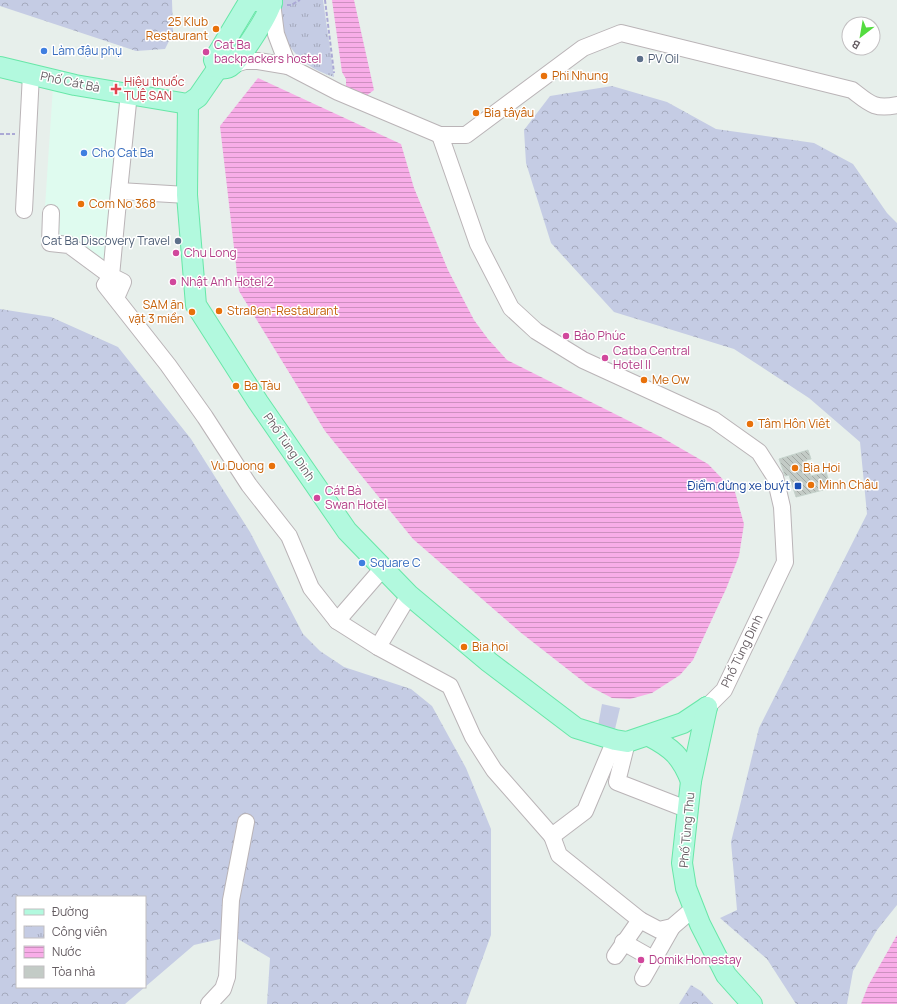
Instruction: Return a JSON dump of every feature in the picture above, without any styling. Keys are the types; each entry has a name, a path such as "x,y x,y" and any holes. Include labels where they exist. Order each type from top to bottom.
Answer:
{"main road":[{"path":"188,104 198,96 253,36 272,1 250,0 234,30 216,54 214,60 225,66"},
{"name":"Phố Cát Bà","path":"0,67 75,85 188,104"},
{"name":"Phố Tùng Dinh","path":"188,104 187,195 196,305 258,402 347,531 409,595 489,662 576,728 621,741 649,736 683,723 707,707"},
{"name":"Phố Tùng Thu","path":"707,707 691,781 682,863 686,888 693,908 726,975 752,1004"},
{"path":"649,736 667,745 677,755 685,766 691,781"}],"street":[{"path":"272,1 276,34 288,66"},
{"path":"225,66 258,61 288,66 338,92 440,135 466,135 583,48 621,33 852,90 870,104 878,107 897,105"},
{"path":"24,210 31,74"},
{"path":"129,93 111,276 105,285 168,365 205,416 249,486 290,536 311,588 341,623 378,646 450,686 473,737 494,770 552,836 558,855 640,920 659,930 672,927"},
{"name":"Phố Tùng Dinh","path":"440,135 478,244 511,308 536,331 583,360 714,420 759,452 774,478 782,507 785,562 724,690 707,707"},
{"path":"120,191 187,195"},
{"path":"51,213 50,243 69,245 111,276"},
{"path":"341,623 353,602 383,568"},
{"path":"378,646 409,595"},
{"path":"552,836 585,811 598,779 621,741"},
{"path":"617,782 621,741"},
{"path":"598,779 607,784 617,782 689,810"},
{"path":"209,1004 223,989 227,977 231,900 246,822"},
{"path":"643,978 672,927 693,908"},
{"path":"615,956 623,942 640,920"},
{"path":"623,942 653,959"}],"path":[{"path":"325,0 334,73"}],"shaded area":[{"name":"Cho Cat Ba","path":"53,86 124,100 108,267 54,239 55,209 45,207"}],"green space":[{"path":"0,0 172,0 173,33 165,49 136,51 0,6"},
{"path":"267,0 323,0 334,77 319,71 298,57 284,37"},
{"path":"612,86 667,102 716,129 814,143 853,164 887,213 897,223 897,905 877,930 853,971 847,1004 796,1004 767,959 720,918 737,910 731,842 759,728 867,514 860,442 809,398 734,349 614,312 551,243 526,163 524,130 550,96"},
{"path":"0,309 51,317 118,347 191,439 250,532 303,634 320,651 344,667 411,689 432,706 466,768 491,829 491,935 466,1004 267,1004 270,958 233,936 194,945 146,986 146,896 16,896 16,988 144,988 125,1004 0,1004"},
{"path":"602,704 620,708 615,729 598,726"},
{"path":"691,985 701,991 713,1004 679,1004"}],"water":[{"path":"332,0 354,0 374,90 366,96 346,87 346,79 342,72"},
{"path":"258,78 401,144 414,188 448,270 474,320 488,339 507,360 661,437 708,464 735,492 744,524 739,556 726,589 693,660 680,675 652,693 630,699 612,698 589,686 520,632 413,539 325,431 239,291 220,126"},
{"path":"897,935 897,1004 861,1004 868,986"}],"building":[{"path":"808,450 811,459 806,460 811,476 826,472 831,488 796,497 789,475 785,476 779,459"}],"place":[{"name":"25 Klub Restaurant","path":"216,29"},
{"name":"Làm đậu phụ","path":"44,51"},
{"name":"Cat Ba backpackers hostel","path":"206,52"},
{"name":"PV Oil","path":"640,59"},
{"name":"Phi Nhung","path":"544,76"},
{"name":"Hiệu thuốc TUỆ SAN","path":"116,89"},
{"name":"Bia tâyâu","path":"476,113"},
{"name":"Cho Cat Ba","path":"84,153"},
{"name":"Com No 368","path":"81,204"},
{"name":"Cat Ba Discovery Travel","path":"178,241"},
{"name":"Chu Long","path":"176,253"},
{"name":"Nhật Anh Hotel 2","path":"173,282"},
{"name":"Straßen-Restaurant","path":"219,311"},
{"name":"SAM ăn vặt 3 miền","path":"192,312"},
{"name":"Bảo Phúc","path":"566,336"},
{"name":"Catba Central Hotel II","path":"605,358"},
{"name":"Me Ow","path":"644,380"},
{"name":"Ba Tàu","path":"236,386"},
{"name":"Tâm Hôn Viêt","path":"750,424"},
{"name":"Vu Duong","path":"272,466"},
{"name":"Bia Hoi","path":"795,468"},
{"name":"Minh Châu","path":"811,485"},
{"name":"Điểm dừng xe buýt","path":"798,486"},
{"name":"Cát Bà Swan Hotel","path":"317,498"},
{"name":"Square C","path":"362,563"},
{"name":"Bia hoi","path":"464,647"},
{"name":"Domik Homestay","path":"641,960"}]}
